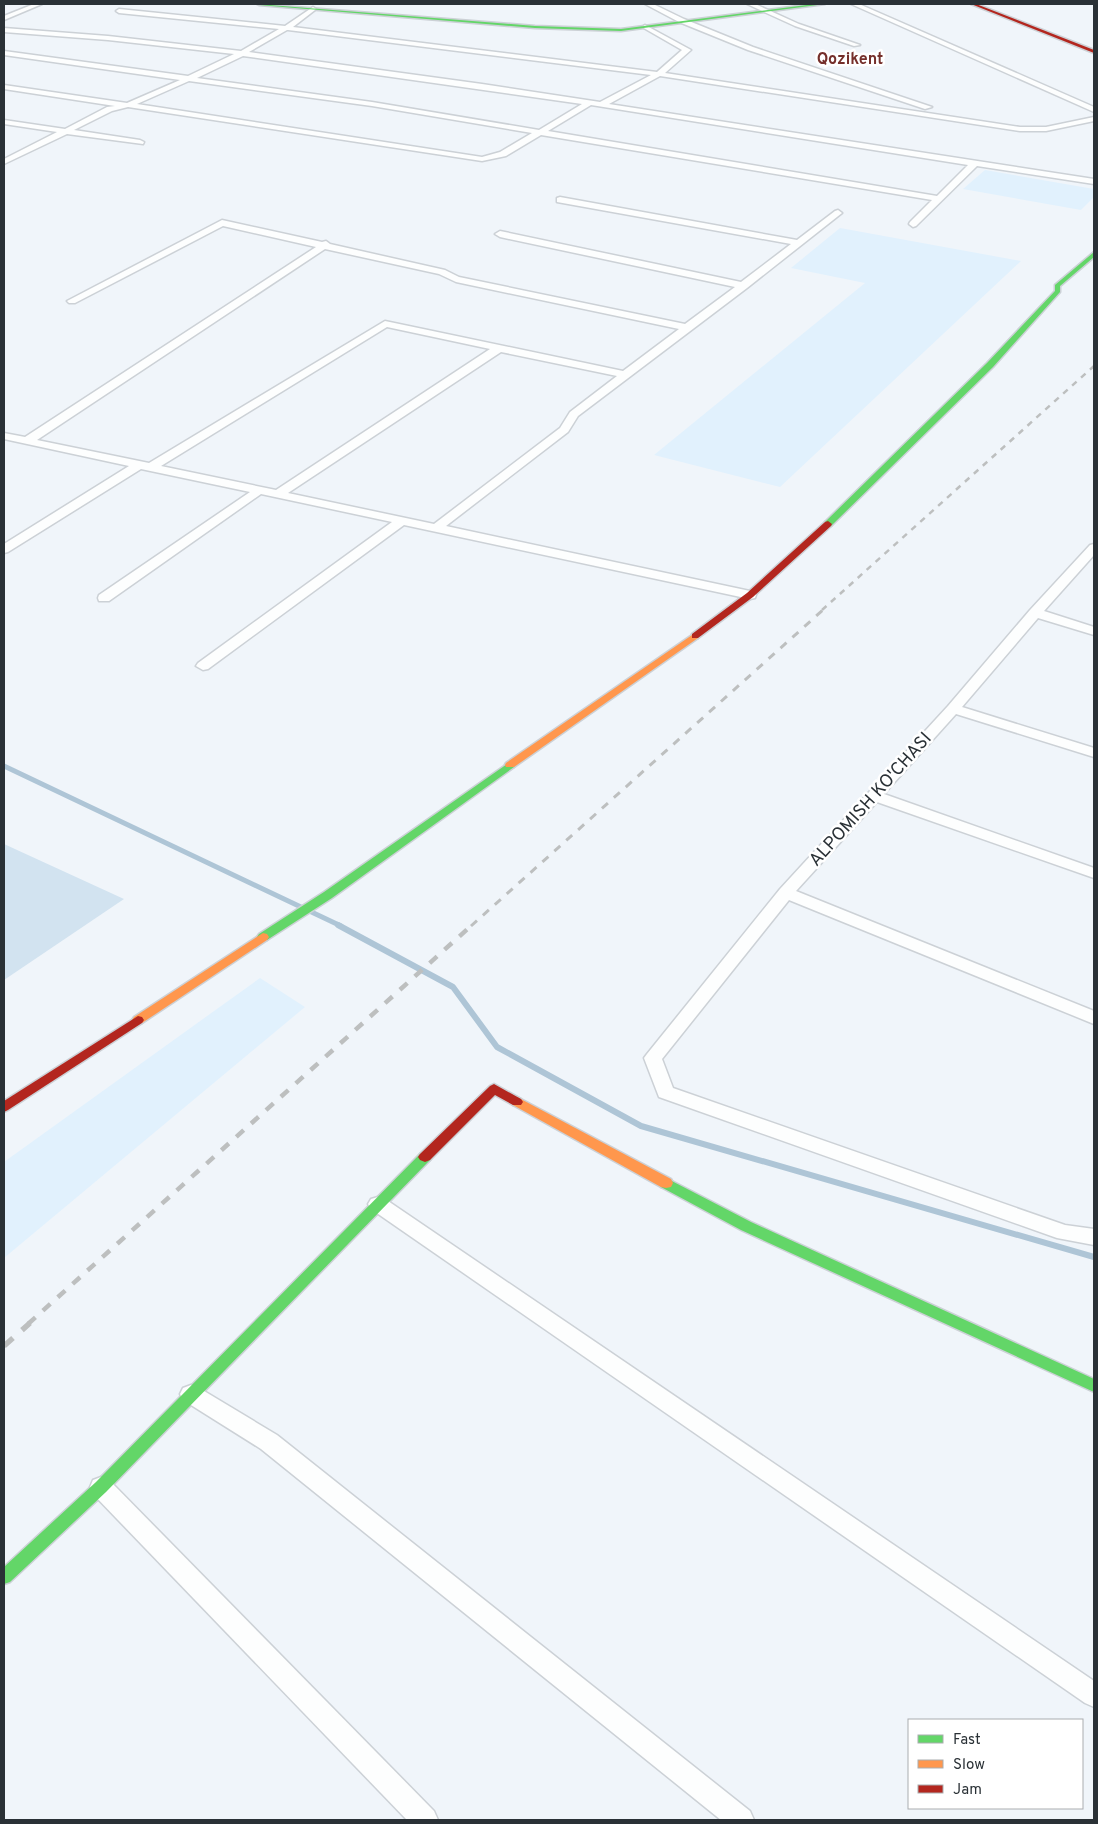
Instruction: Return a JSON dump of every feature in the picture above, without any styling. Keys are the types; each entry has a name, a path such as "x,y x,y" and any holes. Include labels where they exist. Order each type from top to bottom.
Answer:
{"main road":[{"path":"259,4 535,27 621,30 823,4"},
{"path":"973,4 1094,52"},
{"path":"1058,291 1058,286 1094,254"},
{"path":"4,1106 328,895 565,726 679,648 750,595 836,517 990,364 1058,291 1068,288 1094,264"},
{"path":"4,1577 101,1487 378,1204 494,1089 746,1226 1094,1386"}],"street":[{"path":"5,17 39,4"},
{"path":"648,4 684,22 789,62 973,122"},
{"path":"750,4 797,25 856,45"},
{"path":"854,4 1094,110"},
{"path":"4,162 110,109 128,105 240,53 288,28 313,9"},
{"path":"119,11 288,28 659,74 1020,128 1046,129 1094,119"},
{"path":"602,104 659,74 687,50 671,41 657,37 645,27"},
{"path":"4,30 108,38 240,53 590,102 1094,182"},
{"path":"4,53 372,104 939,199"},
{"path":"4,87 482,160 503,154 590,102"},
{"path":"4,122 140,142"},
{"path":"913,224 975,163"},
{"path":"560,200 799,243"},
{"path":"436,528 564,430 574,414 838,213"},
{"path":"72,301 222,223 326,244 434,270 456,279 688,328"},
{"path":"500,234 744,286"},
{"path":"27,440 326,244"},
{"path":"4,549 385,324 626,375"},
{"path":"278,494 499,348"},
{"path":"5,437 27,440 750,595"},
{"path":"104,598 260,490"},
{"path":"203,666 401,520"},
{"name":"ALPOMISH KO'CHASI","path":"1094,548 1035,613 953,709 786,893 653,1058 665,1092 1064,1233 1094,1237"},
{"path":"1078,566 1094,570"},
{"path":"1035,613 1094,631"},
{"path":"953,709 1094,753"},
{"path":"874,796 1094,873"},
{"path":"786,893 1094,1018"},
{"path":"378,1204 1094,1695"},
{"path":"191,1394 269,1442 741,1820"},
{"path":"101,1487 425,1820"}],"shaded area":[{"path":"985,170 1094,189 1094,197 1081,210 963,189"},
{"path":"840,228 1021,261 780,487 654,455 865,283 791,268"},
{"path":"4,844 124,899 4,980"},
{"path":"260,978 305,1007 4,1258 4,1162"}],"waterway":[{"path":"4,766 341,926"},
{"path":"338,925 453,987 497,1047 641,1126 1094,1257"}],"railway":[{"path":"822,610 1094,366"},
{"path":"471,926 824,609"},
{"path":"28,1324 472,925"},
{"path":"4,1346 30,1323"}],"traffic: fast":[{"path":"259,4 535,27 621,30 823,4"},
{"path":"828,524 990,365 1058,291 1057,286 1094,254"},
{"path":"263,937 328,895 510,765"},
{"path":"4,1577 101,1487 425,1157"},
{"path":"666,1183 746,1226 1094,1386"}],"traffic: slow":[{"path":"510,765 695,636"},
{"path":"138,1020 263,937"},
{"path":"517,1102 666,1183"}],"traffic: jam":[{"path":"973,4 1094,52"},
{"path":"695,636 750,595 828,524"},
{"path":"4,1107 138,1020"},
{"path":"425,1157 494,1089 517,1102"}],"district":[{"name":"Qozikent","path":"850,60"}]}
